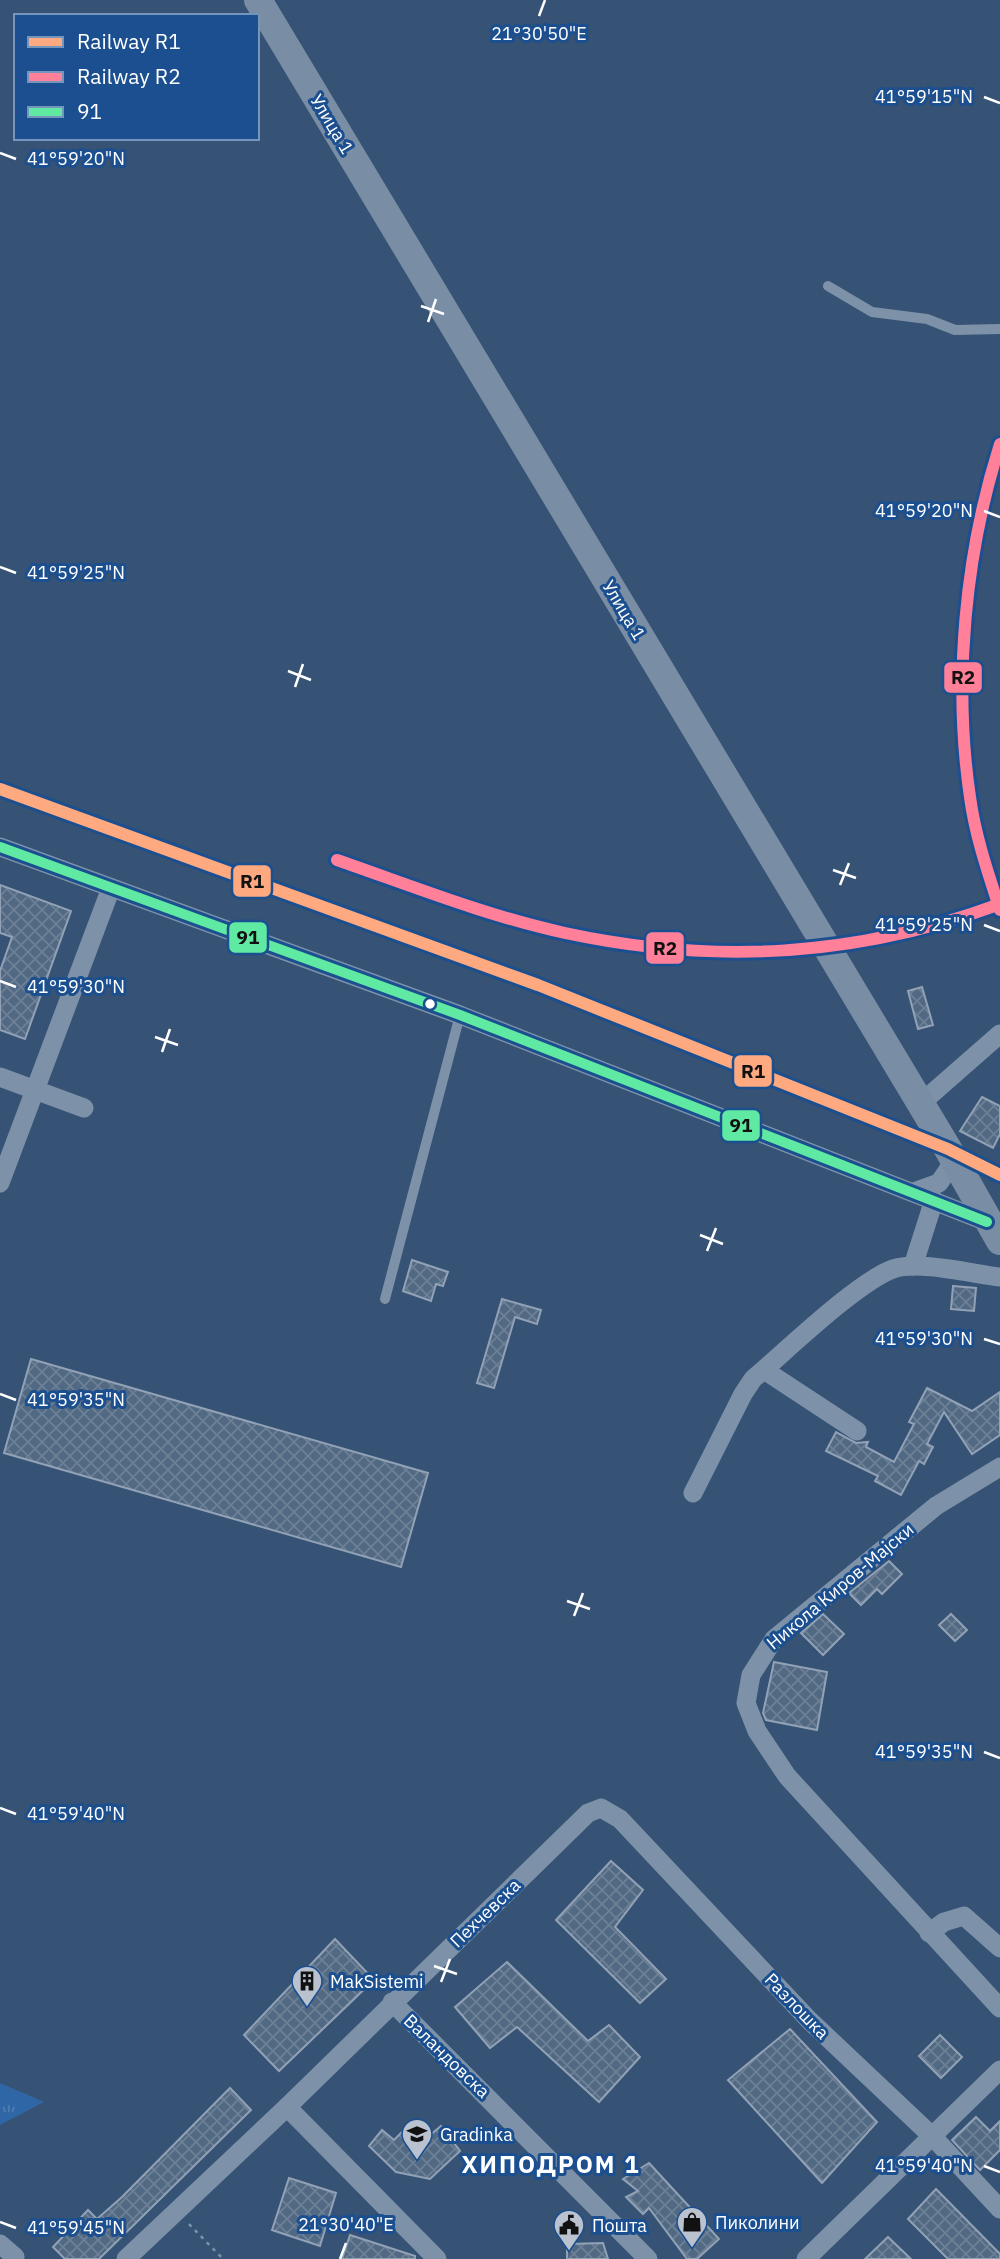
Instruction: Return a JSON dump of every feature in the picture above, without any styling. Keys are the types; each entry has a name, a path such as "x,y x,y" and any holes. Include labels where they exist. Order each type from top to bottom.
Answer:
{"main road":[{"name":"Улица 1","path":"258,0 994,1231"}],"street":[{"path":"0,847 460,1015 934,1200 994,1231"},
{"path":"0,1183 111,888"},
{"path":"920,1104 1000,1034"},
{"path":"0,1077 84,1108"},
{"path":"914,1192 939,1183 954,1161"},
{"path":"913,1266 934,1200"},
{"path":"692,1493 743,1394 764,1370 861,1289 893,1269 913,1266 1000,1277"},
{"path":"764,1370 857,1431"},
{"name":"Никола Киров-Мајски","path":"1000,1467 936,1506 774,1639 751,1675 746,1703 757,1731 787,1776 1000,2008"},
{"name":"Пехчевска","path":"126,2259 177,2213 595,1808"},
{"name":"Разлошка","path":"595,1808 614,1812 809,2020 934,2138 1000,2209"},
{"path":"929,1933 944,1922 964,1916 1000,1948"},
{"name":"Валандовска","path":"392,2002 648,2259"},
{"path":"806,2259 934,2138 1000,2070"},
{"path":"287,2107 437,2259"},
{"path":"0,2244 15,2258"}],"lane":[{"path":"828,286 872,312 927,319 955,330 1000,328"},
{"path":"385,1299 460,1015"}],"path":[{"path":"177,2213 223,2259"}],"green space":[{"path":"0,2083 44,2102 0,2125"}],"building":[{"path":"0,885 71,911 25,1039 0,1030 0,971 12,937 0,933"},
{"path":"922,987 933,1025 918,1029 908,991"},
{"path":"982,1097 1000,1106 1000,1134 993,1148 960,1131"},
{"path":"412,1260 448,1272 443,1286 436,1284 431,1301 403,1291"},
{"path":"953,1286 976,1288 974,1311 951,1309"},
{"path":"502,1299 541,1310 537,1324 515,1317 494,1388 477,1383"},
{"path":"31,1359 428,1473 401,1567 4,1453"},
{"path":"927,1388 972,1411 1000,1392 1000,1435 972,1454 944,1412 927,1444 933,1447 924,1464 919,1461 901,1495 875,1481 878,1476 826,1451 836,1432 856,1443 868,1442 866,1447 894,1462 914,1424 909,1422"},
{"path":"889,1561 902,1574 882,1594 877,1589 861,1605 849,1593"},
{"path":"823,1614 844,1634 823,1655 801,1633"},
{"path":"951,1614 967,1630 955,1641 939,1625"},
{"path":"774,1662 827,1672 817,1730 766,1720 763,1713"},
{"path":"611,1861 643,1890 615,1927 666,1979 640,2003 556,1920"},
{"name":"MakSistemi","path":"335,1939 374,1980 279,2071 244,2035"},
{"path":"507,1962 588,2041 609,2025 640,2057 599,2102 517,2027 490,2048 455,2007"},
{"path":"790,2029 877,2122 822,2183 728,2080"},
{"path":"940,2035 962,2057 941,2078 919,2056"},
{"path":"230,2088 251,2110 99,2259 65,2259 53,2247 88,2210 97,2219 122,2197"},
{"path":"976,2117 990,2131 1000,2121 1000,2150 980,2170 952,2140"},
{"name":"Gradinka","path":"441,2126 460,2151 430,2179 396,2172 369,2146 382,2130 394,2140 402,2132 417,2146"},
{"path":"649,2163 719,2239 697,2259 687,2259 649,2208 643,2214 626,2197 638,2191 623,2179"},
{"path":"289,2178 336,2193 320,2246 272,2230"},
{"path":"936,2189 1000,2254 1000,2259 948,2259 908,2219"},
{"path":"350,2235 415,2256 415,2259 342,2259"},
{"path":"888,2237 911,2259 865,2259"},
{"path":"603,2243 608,2259 567,2259 567,2244"}],"rail line":[{"name":"R2","path":"1000,444 978,529 963,664 965,753 972,811 1000,910"},
{"name":"R1","path":"0,789 538,985 948,1149 1000,1175"},
{"name":"R2","path":"337,860 450,900 536,926 621,943 676,949 730,952 839,945 946,922 1000,904"}],"transit line":[{"name":"91","path":"0,847 460,1015 987,1222"}],"place":[{"name":"MakSistemi","path":"307,2008"},
{"name":"Gradinka","path":"417,2161"},
{"name":"Пиколини","path":"692,2249"},
{"name":"Пошта","path":"569,2252"}],"district":[{"name":"ХИПОДРОМ 1","path":"551,2164"}]}
